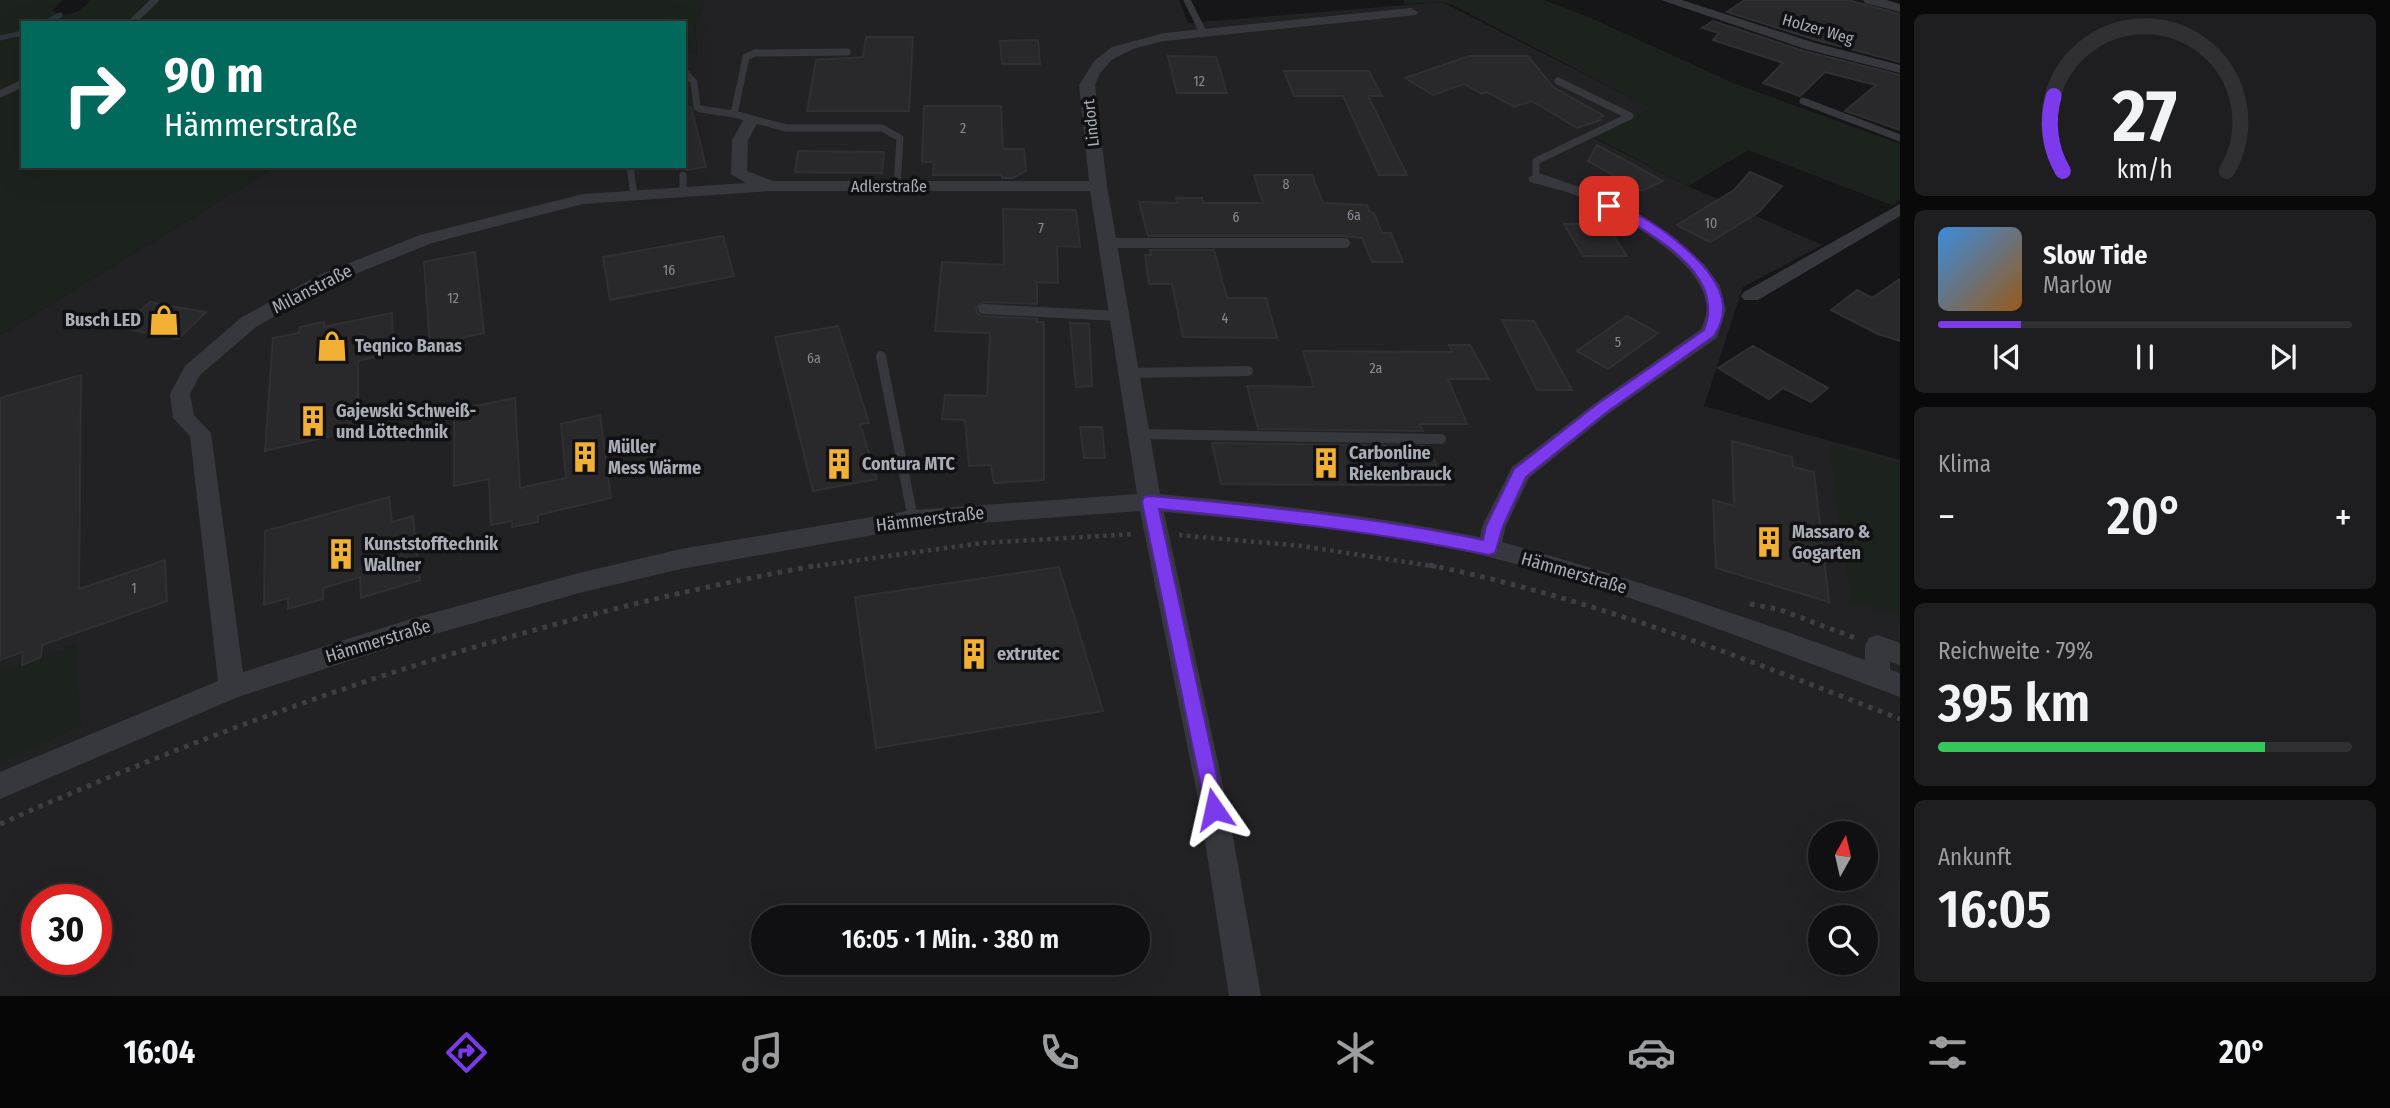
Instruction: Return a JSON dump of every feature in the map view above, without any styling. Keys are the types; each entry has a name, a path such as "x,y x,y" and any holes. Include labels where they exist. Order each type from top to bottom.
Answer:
{"street":[{"path":"1668,0 1705,13 1716,0"},
{"path":"1870,0 1900,8"},
{"name":"Lindort","path":"1245,996 1214,809 1150,502 1098,186 1087,85 1092,70 1107,55 1126,46 1203,32 1410,12"},
{"name":"Holzer Weg","path":"1705,13 1810,47 1900,69"},
{"name":"Adlerstraße","path":"751,120 740,140 739,174 771,186 1098,186"},
{"path":"1489,548 1494,526 1520,473 1601,409 1710,333 1716,317 1716,299 1701,269 1651,229 1588,194 1536,178"},
{"name":"Milanstraße","path":"232,687 200,433 184,418 180,394 192,370 249,322 304,291 326,279 426,239 583,199 634,195 683,183 771,186"},
{"path":"1751,296 1900,209"},
{"name":"Hämmerstraße","path":"0,786 232,687 427,625 579,583 681,559 913,519 1150,502 1311,517 1408,531 1489,548 1586,575 1747,627 1889,681 1889,650"}],"lane":[{"path":"133,21 155,0"},
{"path":"1187,0 1203,32"},
{"path":"734,114 746,57 755,52 846,51"},
{"path":"686,72 691,74 695,82 697,107 786,128 882,128 900,138 897,186"},
{"path":"1536,178 1536,161 1630,116 1558,81"},
{"path":"0,94 21,84"},
{"path":"1803,101 1900,138"},
{"path":"630,168 634,195"},
{"path":"1107,243 1345,243"},
{"path":"983,309 1119,316"},
{"path":"881,356 913,519"},
{"path":"1129,373 1248,371"},
{"path":"1139,434 1441,439"}],"path":[{"path":"0,824 123,770 336,688 429,658 644,599 781,571 948,545 1034,537 1158,534 1260,541 1387,557 1503,582 1616,614 1733,653 1900,719"}],"shaded area":[{"path":"0,0 62,0 52,11 68,14 78,11 90,0 705,0 695,26 697,54 686,54 686,21 21,21 21,168 274,168 0,335"},
{"path":"705,0 1179,0 1188,23 1442,2 1651,108 1594,138 1688,186 1822,245 1743,287 1704,406 1900,460 1900,996 0,996 0,335 274,168 686,168 686,54 697,54 695,26"},
{"path":"1403,0 1544,0 1593,19 1733,83 1900,144 1900,199 1892,205 1748,150 1688,186 1594,137 1650,108 1453,5 1442,2 1405,4"},
{"path":"1829,444 1900,464 1900,617 1851,601"},
{"path":"76,644 81,726 0,763 0,671"}],"building":[{"path":"1745,0 1848,0 1900,14 1900,62 1816,40 1727,12"},
{"path":"1713,21 1804,51 1900,75 1900,130 1845,111 1876,85 1825,72 1800,96 1763,83 1783,63 1713,40 1719,33 1702,28"},
{"path":"866,37 913,37 909,111 807,111 816,60 863,57"},
{"path":"1038,40 1040,64 1002,64 1000,41"},
{"path":"1168,56 1216,57 1227,93 1177,93"},
{"path":"1469,56 1528,56 1553,87 1604,116 1598,118 1601,120 1577,128 1532,101 1514,107 1487,92 1482,94 1464,84 1433,95 1405,78"},
{"path":"1284,71 1369,71 1382,96 1368,96 1407,175 1379,175 1343,96 1294,96"},
{"path":"924,106 1001,106 1003,149 1024,149 1026,171 1013,178 1002,178 1002,175 933,175 934,162 922,162"},
{"path":"691,107 706,167 686,170 686,108"},
{"path":"1597,145 1663,181 1642,191 1588,161"},
{"path":"798,151 884,152 882,173 795,172"},
{"path":"1750,172 1782,186 1759,212 1710,242 1677,225 1734,190"},
{"path":"1254,175 1312,175 1323,203 1367,205 1369,211 1374,213 1382,233 1391,233 1403,262 1372,262 1362,238 1345,236 1148,236 1139,202 1178,203 1176,198 1202,198 1203,203 1263,203"},
{"path":"1003,209 1076,210 1080,247 1057,246 1058,283 1037,282 1037,304 983,302 976,308 977,313 982,316 1037,319 1037,322 1044,322 1044,480 994,483 991,465 969,466 965,420 942,419 945,395 987,396 990,333 935,331 942,262 1004,265"},
{"path":"1564,224 1602,224 1609,229 1627,256 1583,256"},
{"path":"723,236 734,276 610,300 603,257"},
{"path":"1150,250 1214,250 1227,298 1266,298 1277,338 1183,337 1172,284 1149,284 1145,255 1151,255"},
{"path":"475,252 484,333 430,345 424,262"},
{"path":"1900,279 1900,341 1878,334 1831,310 1857,290 1872,298"},
{"name":"Busch LED","path":"150,302 206,312 178,339 121,328"},
{"path":"392,313 393,353 358,361 358,430 265,451 273,338 299,333 300,327 324,322 324,327"},
{"path":"1627,316 1658,333 1608,369 1577,351"},
{"path":"1502,320 1534,321 1572,390 1537,390"},
{"path":"1070,323 1089,324 1092,386 1076,387"},
{"path":"838,326 869,423 860,424 877,479 813,491 775,337"},
{"path":"1449,345 1470,345 1489,379 1448,379 1467,424 1420,424 1423,431 1258,429 1247,386 1314,387 1303,351 1452,352"},
{"path":"1753,346 1828,388 1811,402 1783,388 1769,399 1718,368"},
{"path":"81,375 79,589 165,560 167,601 42,645 41,657 22,665 23,652 0,660 0,398"},
{"path":"515,398 520,488 566,478 561,424 600,415 611,498 538,515 538,522 512,527 512,521 491,525 489,479 454,486 454,410"},
{"path":"1080,427 1102,427 1105,458 1084,458"},
{"name":"Massaro & Gogarten","path":"1732,441 1792,457 1793,467 1814,472 1829,602 1716,568 1713,500 1734,506"},
{"name":"Carbonline Riekenbrauck","path":"1212,443 1429,446 1444,485 1221,484"},
{"name":"Kunststofftechnik Wallner","path":"389,497 392,522 413,516 420,580 361,598 360,577 323,588 323,599 288,609 288,598 264,605 265,531"},
{"name":"extrutec","path":"1059,567 1103,711 876,748 855,597"}],"waterway":[{"path":"49,21 60,15"},
{"path":"0,38 21,33"}],"place":[{"name":"Busch LED","path":"164,320"},
{"name":"Teqnico Banas","path":"332,346"},
{"name":"Gajewski Schweiß- und Löttechnik","path":"313,421"},
{"name":"Müller Mess Wärme","path":"585,457"},
{"name":"Carbonline Riekenbrauck","path":"1326,463"},
{"name":"Contura MTC","path":"839,464"},
{"name":"Massaro & Gogarten","path":"1769,542"},
{"name":"Kunststofftechnik Wallner","path":"341,554"},
{"name":"extrutec","path":"974,654"}],"route":[{"path":"1214,809 1150,502 1311,517 1408,531 1489,548 1494,526 1520,473 1601,409 1710,333 1716,317 1716,299 1701,269 1651,229 1609,206"}]}
